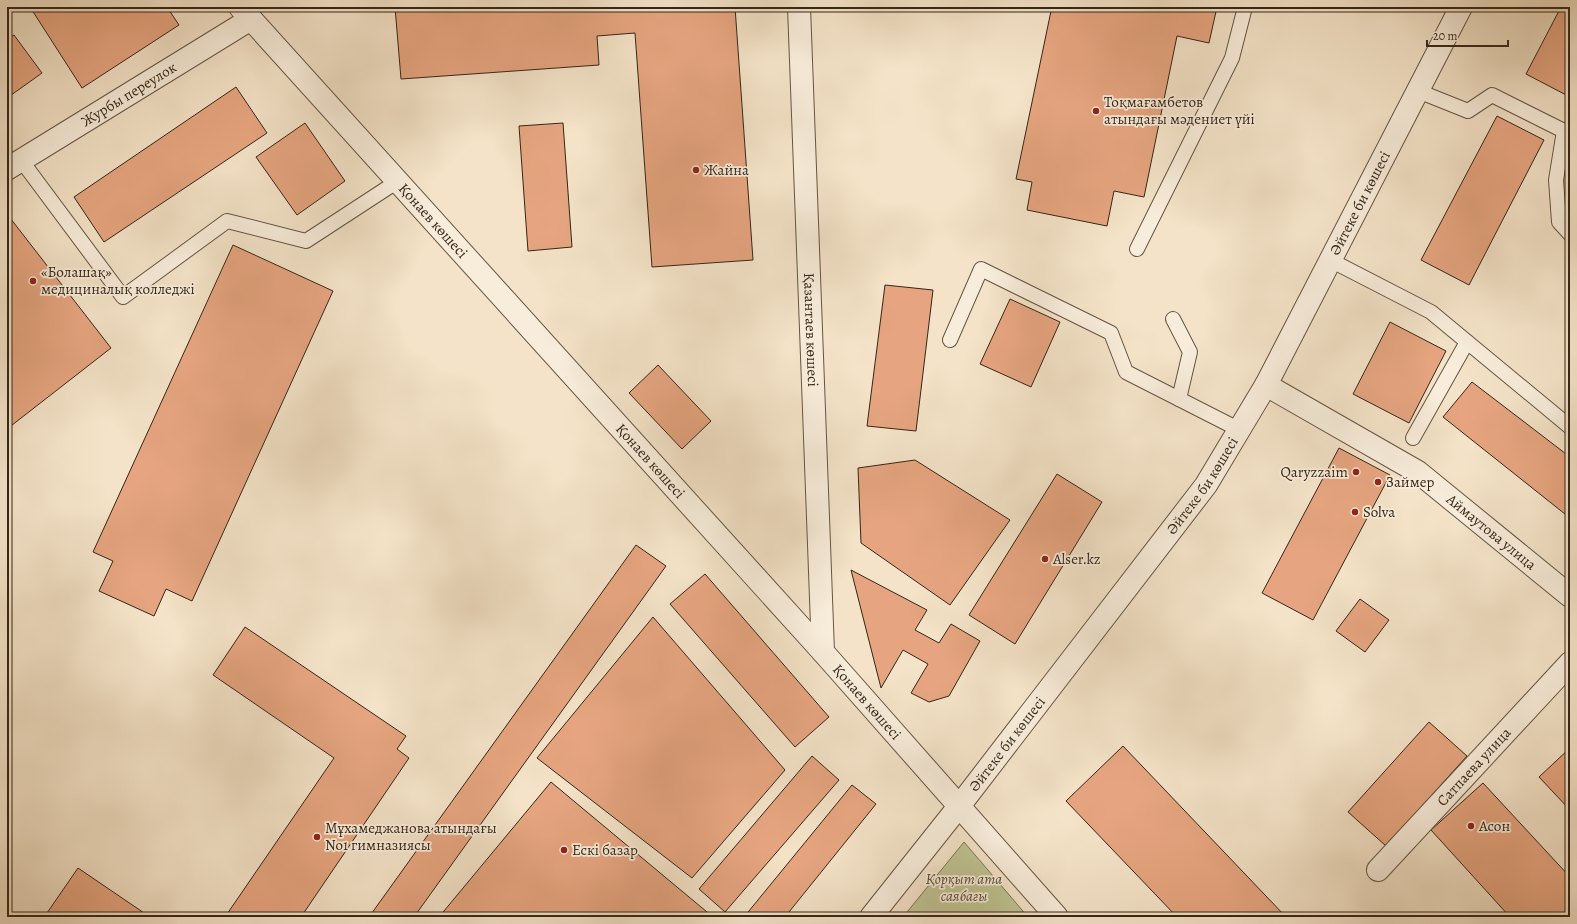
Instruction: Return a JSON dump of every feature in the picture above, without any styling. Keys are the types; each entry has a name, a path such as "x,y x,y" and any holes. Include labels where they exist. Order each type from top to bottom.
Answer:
{"street":[{"name":"Қазантаев көшесі","path":"799,7 823,652"},
{"name":"Әйтеке би көшесі","path":"871,917 960,806 1206,485 1266,384 1461,7"},
{"name":"Қонаев көшесі","path":"246,13 823,652 1057,917"},
{"name":"Журбы переулок","path":"14,165 246,13"},
{"name":"Аймаутова улица","path":"1266,384 1418,472 1570,596"},
{"name":"Сатпаева улица","path":"1378,870 1570,663"}],"lane":[{"path":"1137,249 1232,58 1245,7"},
{"path":"1418,90 1468,111 1492,95 1564,131 1556,180 1559,222 1570,234"},
{"path":"14,165 124,297 227,221 306,241 398,181"},
{"path":"1330,260 1431,312 1570,427"},
{"path":"950,340 981,270 1111,333 1126,372 1240,430"},
{"path":"1173,318 1190,352 1179,398"},
{"path":"1413,438 1468,342"}],"green space":[{"name":"Қорқыт ата саябағы","path":"964,842 1028,917 903,917"}],"building":[{"path":"30,7 167,7 179,25 82,88"},
{"name":"Жайна","path":"395,7 735,7 753,260 652,267 635,33 597,36 599,65 401,79"},
{"name":"Тоқмағамбетов атындағы мәдениет үйі","path":"1031,7 1217,7 1209,43 1177,36 1144,197 1114,191 1107,226 1027,210 1032,182 1016,179 1051,11"},
{"path":"1561,7 1570,7 1570,97 1526,74"},
{"path":"14,35 42,73 7,98 7,39"},
{"path":"236,87 267,133 104,242 74,197"},
{"path":"1497,116 1544,140 1469,285 1421,260"},
{"path":"305,123 345,181 297,215 256,157"},
{"path":"563,123 572,247 528,251 519,126"},
{"name":"«Болашақ» медициналық колледжі","path":"7,214 111,348 7,429"},
{"path":"233,245 333,291 192,601 166,589 154,616 99,591 113,561 93,552"},
{"path":"885,285 933,290 916,431 867,426"},
{"path":"1010,299 1060,322 1031,387 980,364"},
{"path":"1390,322 1446,351 1409,423 1353,394"},
{"path":"658,365 711,421 682,449 629,393"},
{"path":"1472,382 1570,457 1570,518 1443,417"},
{"path":"1339,448 1390,475 1313,620 1262,593"},
{"path":"915,460 1010,520 950,605 861,543 858,468"},
{"path":"1057,474 1102,502 1015,644 969,615"},
{"path":"636,545 666,566 414,917 369,917"},
{"path":"851,570 927,610 915,630 939,643 951,624 980,641 949,696 929,702 911,693 928,664 903,650 881,688"},
{"path":"705,574 829,717 795,747 670,604"},
{"path":"1360,599 1389,620 1365,652 1336,631"},
{"path":"653,617 785,770 692,878 537,758"},
{"name":"Мұхамеджанова атындағы No1 гимназиясы","path":"245,627 406,736 397,749 409,758 301,917 225,917 334,758 213,675"},
{"path":"1429,722 1467,756 1386,846 1348,812"},
{"path":"1123,746 1286,917 1177,917 1066,801"},
{"path":"1570,748 1570,810 1539,777"},
{"path":"812,756 839,780 725,912 699,889"},
{"name":"Ескі базар","path":"551,782 713,917 439,917"},
{"path":"1483,783 1570,877 1570,908 1560,917 1510,917 1431,830"},
{"path":"852,785 876,804 785,917 744,917"},
{"path":"78,868 150,917 53,917 47,913"}],"place":[{"name":"Тоқмағамбетов атындағы мәдениет үйі","path":"1096,111"},
{"name":"Жайна","path":"696,170"},
{"name":"«Болашақ» медициналық колледжі","path":"33,281"},
{"name":"Qaryzzaim","path":"1356,472"},
{"name":"Займер","path":"1378,482"},
{"name":"Solva","path":"1355,512"},
{"name":"Alser.kz","path":"1045,559"},
{"name":"Асон","path":"1471,826"},
{"name":"Мұхамеджанова атындағы No1 гимназиясы","path":"317,837"},
{"name":"Ескі базар","path":"564,850"}]}
